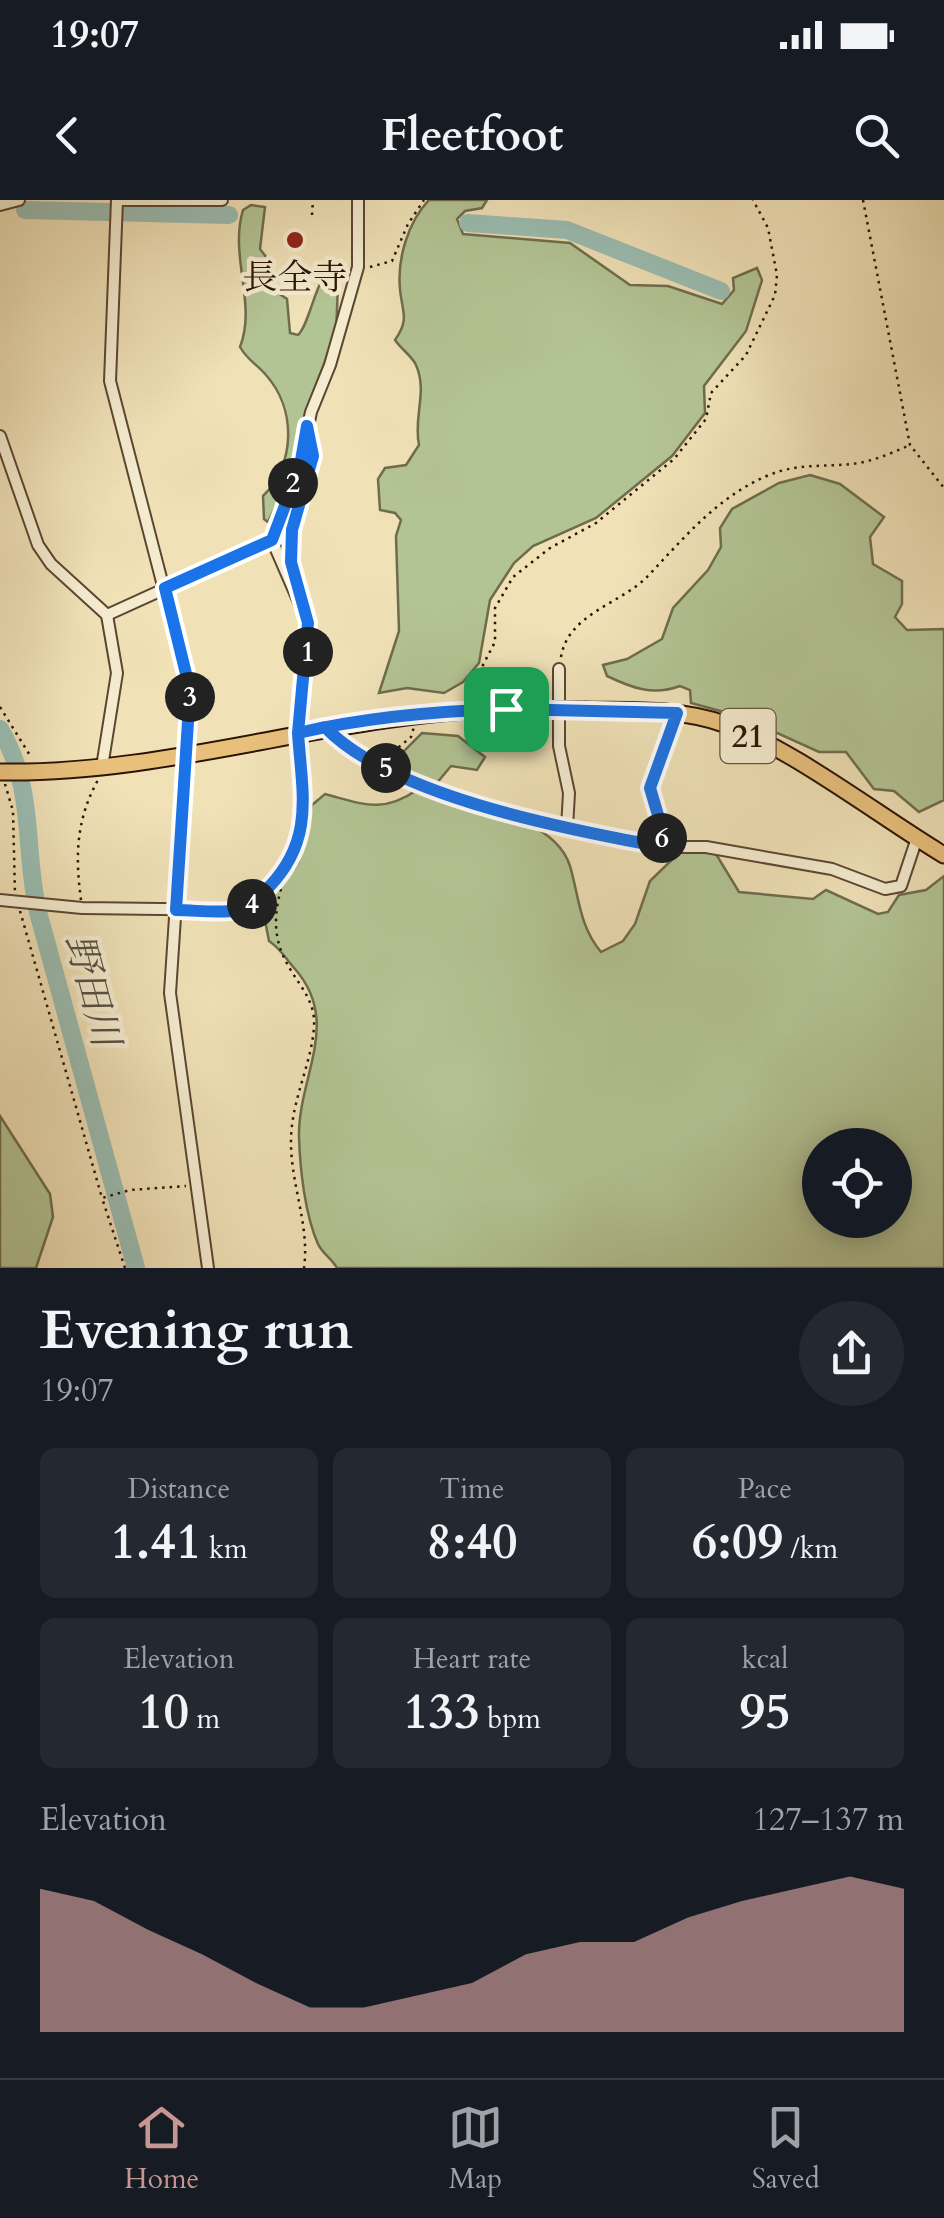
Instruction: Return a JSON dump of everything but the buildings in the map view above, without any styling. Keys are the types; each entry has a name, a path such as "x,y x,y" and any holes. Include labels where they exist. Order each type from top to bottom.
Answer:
{"main road":[{"name":"21","path":"3,774 102,767 414,714 506,709 677,713 724,724 772,748 944,855"}],"street":[{"path":"0,205 19,200"},
{"path":"208,1268 170,992 187,754 188,678 110,382 119,202 222,200"},
{"path":"0,900 82,908 240,910 251,906 298,849 304,804 298,733 308,623 272,540 300,466 311,412 358,267 358,200"},
{"path":"0,436 38,546 51,564 107,615 117,673 102,767"},
{"path":"107,615 272,540"},
{"path":"559,668 559,746 570,793 566,828"},
{"path":"661,840 663,832 650,788 677,713"},
{"path":"325,727 377,764 438,792 566,828 647,844 661,840 675,848 706,847 832,869 896,889 916,838"}],"path":[{"path":"312,216 314,200"},
{"path":"358,267 392,261 408,224 424,200"},
{"path":"506,709 502,693 482,694 472,686 495,642 495,608 502,591 532,560 596,524 683,450 706,419 711,393 746,355 764,322 777,274 768,228 753,200"},
{"path":"863,200 910,445 944,488"},
{"path":"559,668 570,634 592,613 638,584 689,529 749,486 793,466 862,462 910,445"},
{"path":"291,562 295,515 313,456"},
{"path":"0,707 35,772"},
{"path":"377,764 411,737 414,714"},
{"path":"82,908 75,854 89,796 102,767"},
{"path":"3,774 13,810 18,901 125,1268"},
{"path":"282,873 275,940 314,1025 293,1104 291,1136 291,1163 307,1244 304,1268"},
{"path":"104,1198 130,1190 196,1183"}],"green space":[{"path":"429,200 487,200 482,208 465,211 457,219 463,234 570,243 630,285 668,286 722,304 734,290 733,278 757,268 762,280 746,331 704,386 705,413 672,456 596,518 533,546 514,563 490,600 479,663 463,682 444,693 407,688 379,693 399,631 396,536 401,520 395,513 380,510 378,479 385,468 406,465 419,445 419,375 414,362 395,340 404,321 402,253 415,219"},
{"path":"251,205 265,207 260,249 270,262 259,280 287,299 290,333 298,335 301,331 322,280 331,278 338,286 336,333 305,414 297,462 268,522 264,519 263,496 281,469 288,437 283,404 276,389 240,347 246,314 240,227 243,210"},
{"path":"810,475 840,484 884,517 870,537 873,564 902,581 902,604 895,617 907,630 944,629 944,800 919,812 894,791 874,789 846,752 819,752 742,717 691,703 690,690 680,686 652,690 625,684 607,676 603,665 627,659 662,639 673,608 708,570 721,547 720,528 732,509 779,483"},
{"path":"422,733 458,736 485,757 477,770 451,766 436,784 446,799 517,819 535,827 562,850 584,921 601,952 623,941 635,924 650,881 681,851 700,848 716,854 739,892 813,899 826,890 878,914 888,912 899,895 926,890 944,876 944,1268 337,1268 313,1232 301,1163 300,1114 317,1030 315,1009 309,989 269,941 262,905 266,895 295,868 312,805 325,794 372,805 405,797 417,790 414,778 397,766 399,756"},
{"path":"0,1116 50,1194 53,1217 36,1268 0,1268"}],"waterway":[{"path":"25,210 229,215"},
{"path":"468,223 567,230 721,291"},
{"name":"野田川","path":"0,729 24,796 38,912 136,1268"}],"place":[{"name":"長全寺","path":"295,240"}],"route":[{"path":"506,709 414,714 325,727 298,733 308,623 291,562 295,515 313,456 307,426 300,466 272,540 165,588 190,690 176,910 240,910 251,906 288,867 298,849 304,804 298,733 325,727 336,739 377,764 438,792 548,825 647,844 661,840 663,832 650,788 677,713 506,709"}]}
